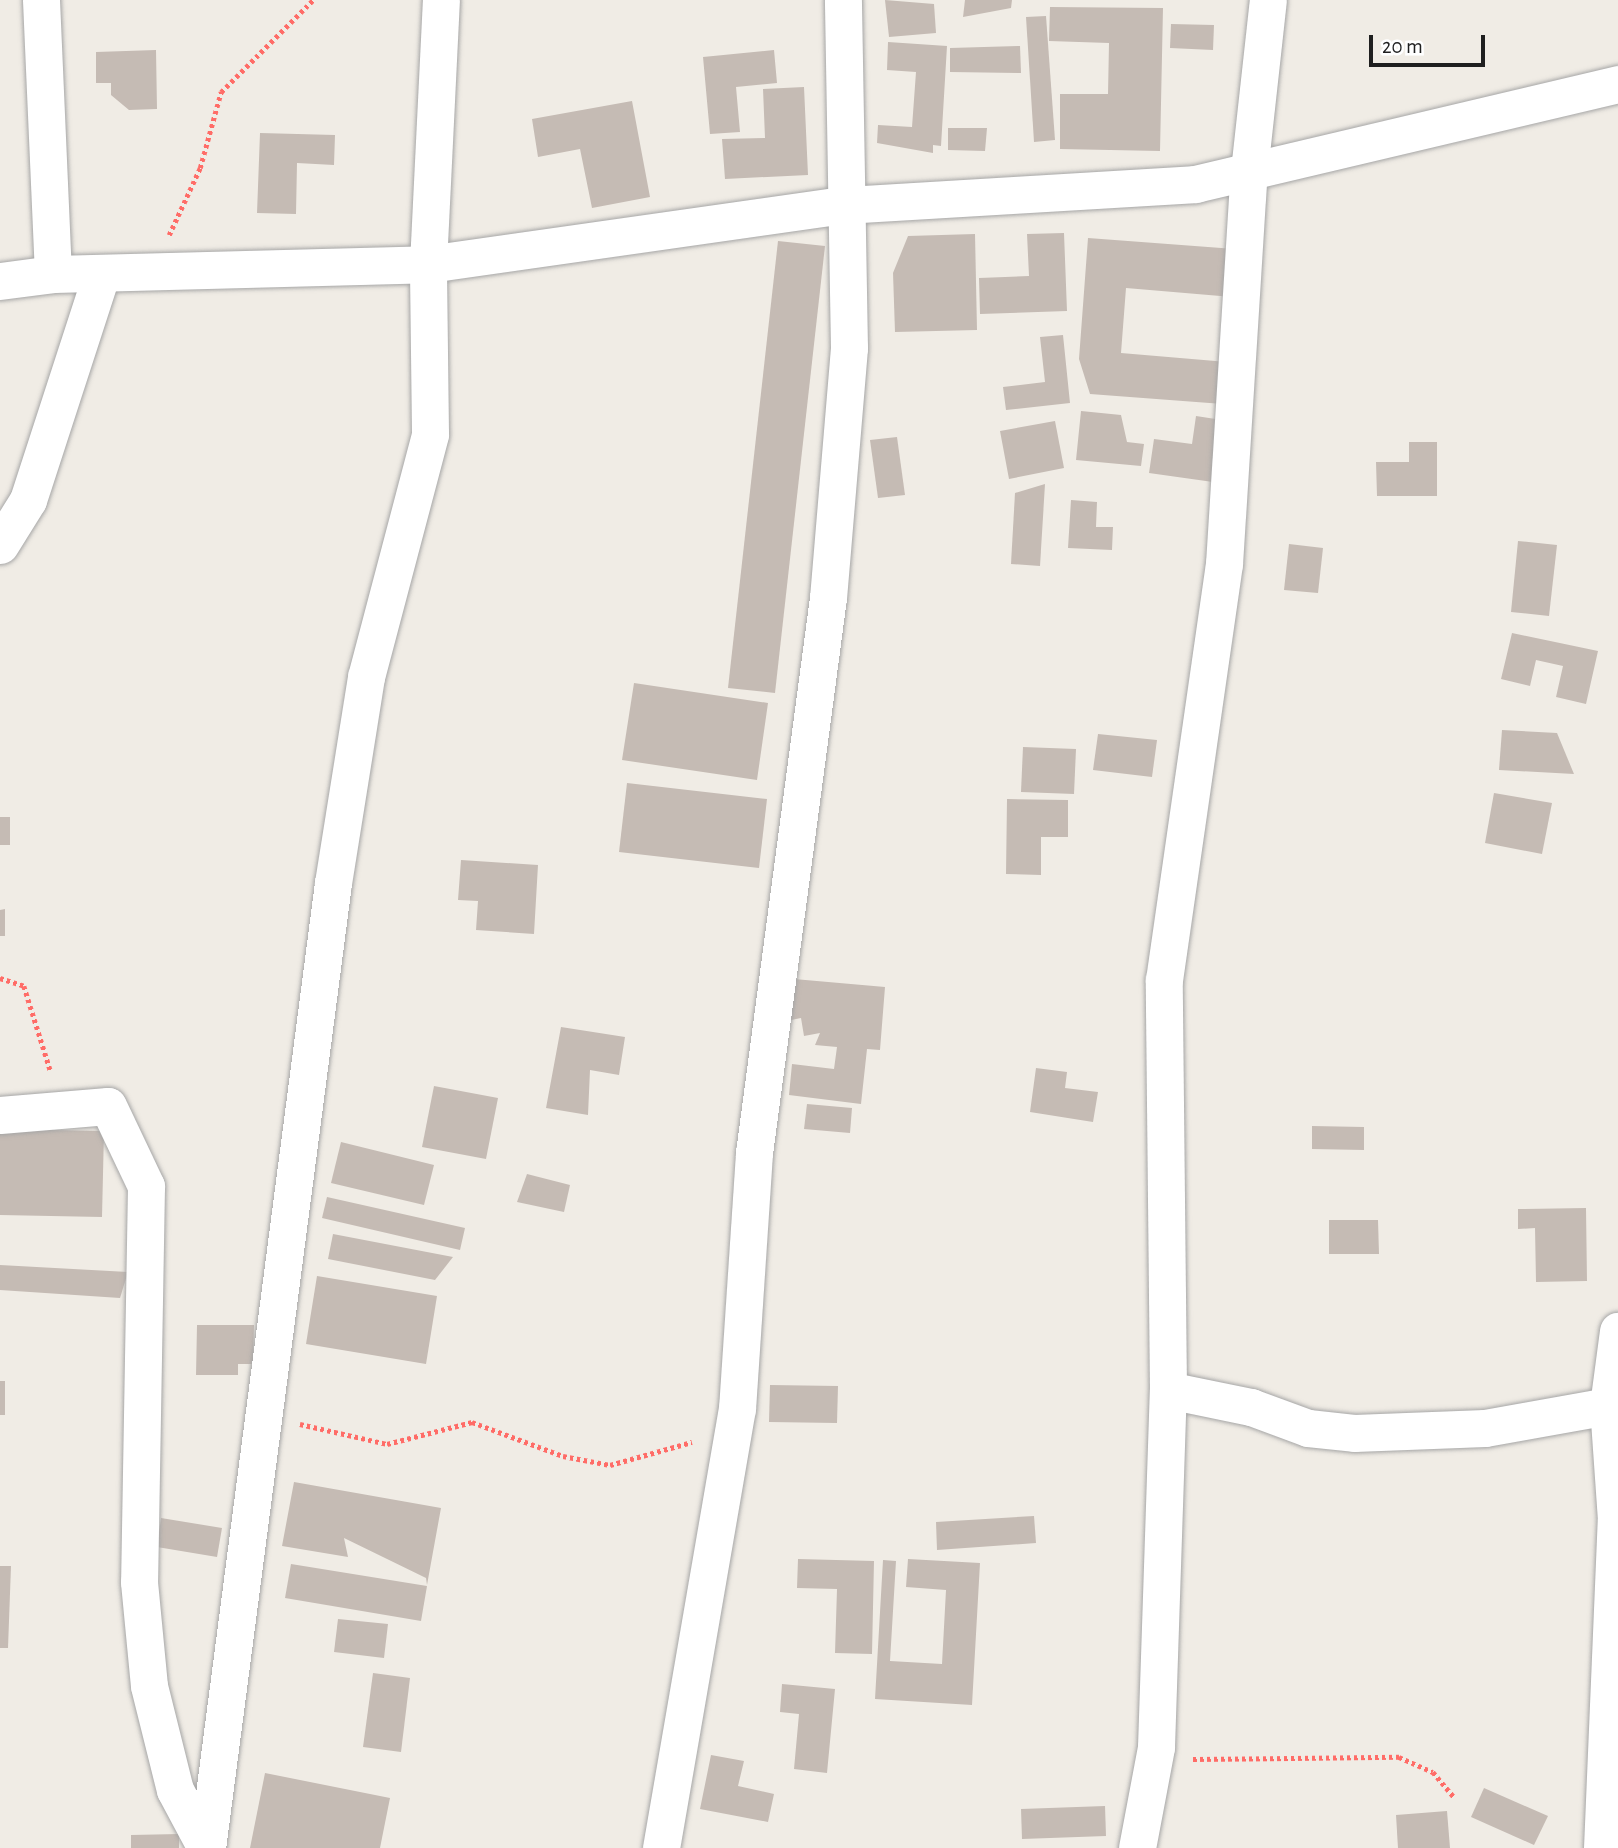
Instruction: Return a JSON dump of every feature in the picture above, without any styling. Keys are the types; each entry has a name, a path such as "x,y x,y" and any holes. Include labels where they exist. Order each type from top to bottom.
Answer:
{"street":[{"path":"41,0 53,274"},
{"path":"207,1848 263,1411 366,677 430,434 428,264 441,0"},
{"path":"661,1848 733,1432 754,1153 828,598 849,348 843,0"},
{"path":"1137,1848 1156,1747 1168,1390 1164,980 1224,564 1250,171 1268,0"},
{"path":"0,281 53,274 151,274 428,264 845,205 1195,184 1618,84"},
{"path":"0,545 28,500 101,275"},
{"path":"0,1115 108,1106 146,1186 139,1582 149,1686 175,1790 207,1848"},
{"path":"1602,1848 1615,1546 1608,1406 1618,1331"},
{"path":"1168,1390 1251,1407 1308,1428 1354,1433 1485,1428 1608,1406"}],"path":[{"path":"151,274 200,168 221,92 313,0"},
{"path":"0,978 24,986 53,1076"},
{"path":"263,1411 325,1433 387,1444 460,1424 486,1424 563,1456 610,1465 733,1432"},
{"path":"1156,1747 1193,1759 1399,1758 1433,1772 1455,1798"}],"building":[{"path":"885,0 934,4 936,33 889,37"},
{"path":"965,0 1012,0 1011,8 963,17"},
{"path":"1050,7 1163,8 1160,151 1060,149 1060,94 1108,94 1109,43 1049,41"},
{"path":"1046,16 1055,140 1034,142 1026,17"},
{"path":"1171,24 1214,25 1213,50 1170,48"},
{"path":"888,42 947,46 941,146 933,145 933,153 877,143 878,125 912,127 916,72 887,70"},
{"path":"1020,46 1021,73 950,72 950,48"},
{"path":"156,50 157,109 129,110 111,95 111,83 96,83 96,52"},
{"path":"774,50 777,83 736,87 740,132 710,134 703,57"},
{"path":"804,87 808,175 725,179 722,139 765,138 763,89"},
{"path":"632,101 650,197 592,208 580,149 538,157 532,119"},
{"path":"948,128 987,128 985,151 948,150"},
{"path":"260,133 335,135 334,165 297,163 296,214 257,213"},
{"path":"1064,233 1067,311 980,314 979,278 1029,276 1027,234"},
{"path":"975,234 977,330 895,332 893,273 908,236"},
{"path":"1088,238 1248,250 1244,298 1126,288 1121,353 1239,363 1236,405 1090,394 1079,359"},
{"path":"778,241 825,246 775,693 728,688"},
{"path":"1063,335 1070,403 1006,410 1003,387 1045,382 1040,337"},
{"path":"1081,411 1121,415 1127,442 1144,444 1141,466 1076,460"},
{"path":"1196,416 1222,420 1213,482 1149,473 1154,439 1192,444"},
{"path":"1055,421 1064,468 1009,479 1000,431"},
{"path":"897,437 905,495 878,498 870,440"},
{"path":"1409,442 1437,442 1437,496 1377,496 1376,462 1409,462"},
{"path":"1045,484 1040,566 1011,564 1015,493"},
{"path":"1071,500 1097,502 1096,527 1113,527 1112,550 1068,548"},
{"path":"1518,541 1557,545 1549,616 1511,612"},
{"path":"1289,544 1323,548 1318,593 1284,590"},
{"path":"1512,633 1598,651 1586,704 1556,697 1563,666 1536,660 1530,686 1501,679"},
{"path":"634,683 768,703 757,780 622,760"},
{"path":"1502,730 1557,733 1574,774 1499,770"},
{"path":"1098,734 1157,740 1152,777 1093,770"},
{"path":"1023,747 1076,749 1074,794 1021,792"},
{"path":"627,783 767,799 759,868 619,852"},
{"path":"1494,793 1552,803 1542,854 1485,843"},
{"path":"1007,799 1068,800 1068,837 1041,837 1041,875 1006,874"},
{"path":"0,817 10,817 10,845 0,845"},
{"path":"461,860 538,865 534,934 476,930 478,901 458,900"},
{"path":"5,909 5,936 0,936 0,910"},
{"path":"794,979 885,987 880,1050 867,1049 861,1104 789,1095 792,1064 834,1069 837,1047 815,1045 820,1033 804,1036 801,1018 791,1020"},
{"path":"561,1027 625,1037 619,1075 590,1070 588,1115 546,1108"},
{"path":"1036,1068 1067,1072 1065,1088 1098,1092 1093,1122 1030,1112"},
{"path":"434,1086 498,1098 486,1159 422,1147"},
{"path":"807,1104 852,1108 850,1133 804,1129"},
{"path":"1312,1126 1364,1127 1364,1150 1312,1149"},
{"path":"0,1129 104,1131 102,1217 0,1215"},
{"path":"341,1142 434,1165 424,1205 331,1183"},
{"path":"527,1174 570,1185 564,1212 517,1202"},
{"path":"327,1197 465,1228 460,1250 322,1218"},
{"path":"1586,1208 1587,1281 1536,1282 1535,1228 1518,1229 1518,1209"},
{"path":"1329,1220 1378,1220 1379,1254 1329,1254"},
{"path":"333,1234 453,1257 435,1280 328,1259"},
{"path":"0,1265 128,1272 120,1298 0,1290"},
{"path":"317,1276 437,1296 426,1364 306,1344"},
{"path":"197,1325 254,1325 253,1364 238,1364 238,1375 196,1375"},
{"path":"0,1381 5,1381 5,1415 0,1415"},
{"path":"770,1385 838,1386 837,1423 769,1422"},
{"path":"294,1482 441,1508 427,1585 426,1578 344,1538 348,1557 282,1546"},
{"path":"1034,1516 1036,1543 937,1550 936,1522"},
{"path":"161,1518 222,1528 217,1557 157,1547"},
{"path":"798,1559 874,1561 872,1654 835,1653 837,1589 797,1588"},
{"path":"908,1559 980,1563 972,1705 875,1699 883,1560 896,1561 890,1661 942,1664 946,1590 906,1587"},
{"path":"291,1564 427,1586 421,1621 285,1598"},
{"path":"0,1566 11,1566 8,1648 0,1648"},
{"path":"338,1619 388,1624 384,1658 334,1652"},
{"path":"373,1673 410,1678 401,1752 363,1747"},
{"path":"782,1684 835,1689 827,1773 794,1769 799,1714 780,1712"},
{"path":"711,1755 744,1761 738,1786 774,1794 768,1822 700,1809"},
{"path":"265,1773 390,1798 380,1848 250,1848"},
{"path":"1484,1788 1548,1816 1534,1845 1471,1817"},
{"path":"1105,1806 1106,1836 1022,1839 1021,1809"},
{"path":"1447,1811 1450,1848 1398,1848 1396,1815"},
{"path":"179,1834 179,1848 131,1848 131,1835"}]}
